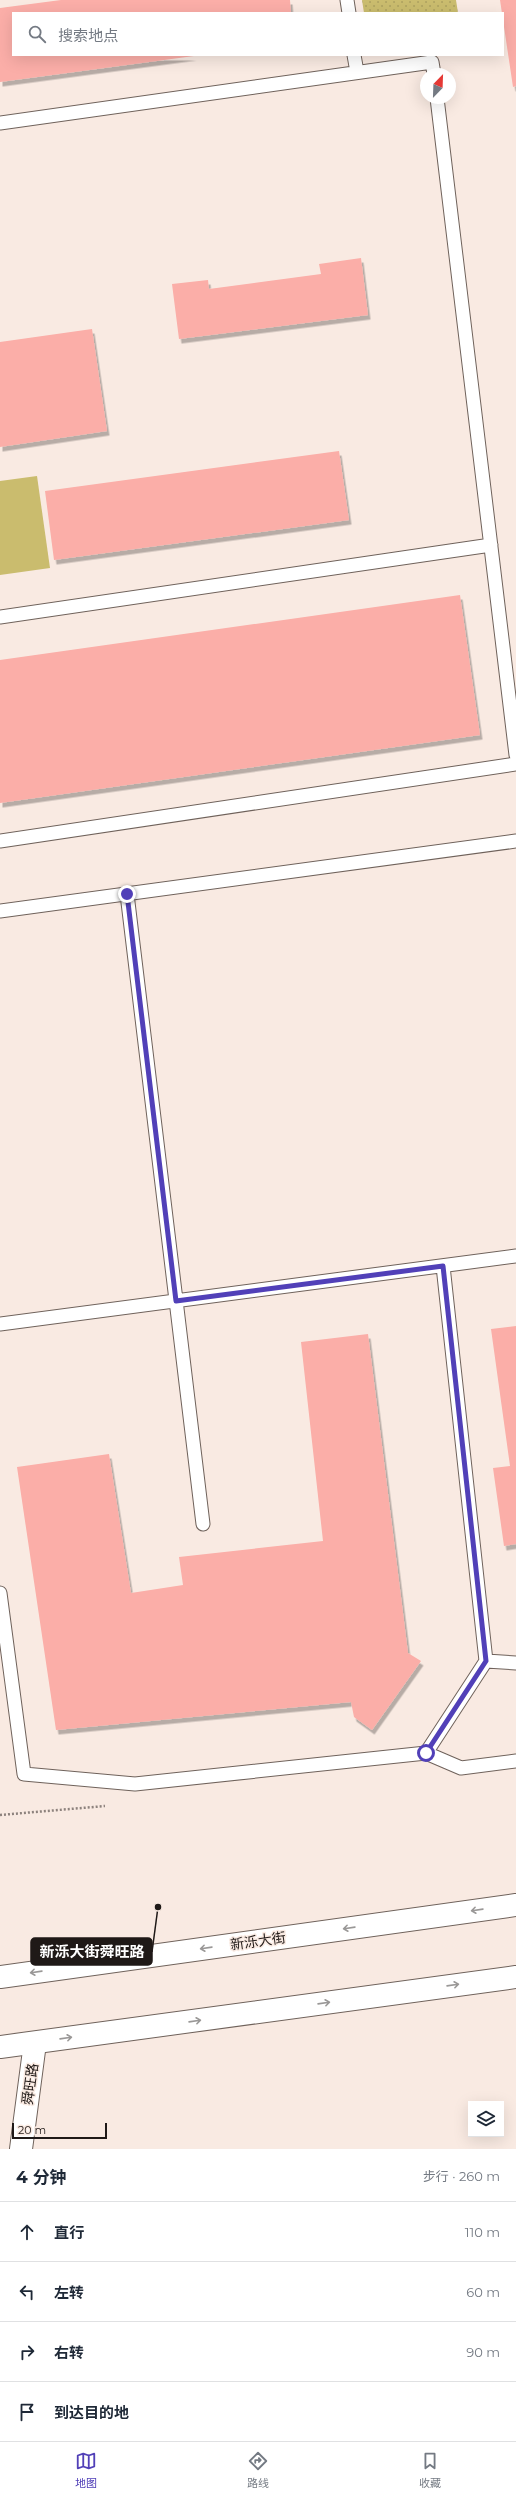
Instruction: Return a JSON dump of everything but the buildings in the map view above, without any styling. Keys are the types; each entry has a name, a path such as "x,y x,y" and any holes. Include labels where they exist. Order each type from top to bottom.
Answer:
{"main road":[{"name":"新泺大街","path":"0,1977 516,1905"},
{"path":"0,2047 516,1977"},
{"name":"舜旺路","path":"21,2149 36,2043"}],"lane":[{"path":"347,0 349,12"},
{"path":"354,56 357,72"},
{"path":"0,123 432,62 433,68"},
{"path":"438,104 516,755"},
{"path":"0,617 491,544"},
{"path":"0,841 516,764"},
{"path":"0,911 516,841"},
{"path":"127,894 203,1524"},
{"path":"0,1324 516,1256"},
{"path":"426,1753 486,1661 443,1266"},
{"path":"0,1593 24,1774 135,1784 426,1753 461,1768 516,1761"},
{"path":"486,1661 516,1663"}],"path":[{"path":"0,1815 107,1806 135,1784"}],"shaded area":[{"path":"362,0 456,0 458,12 364,12"},
{"path":"37,476 50,568 0,575 0,481"}],"place":[{"name":"新泺大街舜旺路","path":"158,1907"}],"route":[{"path":"127,894 176,1301 443,1266 486,1661 426,1753"}]}
